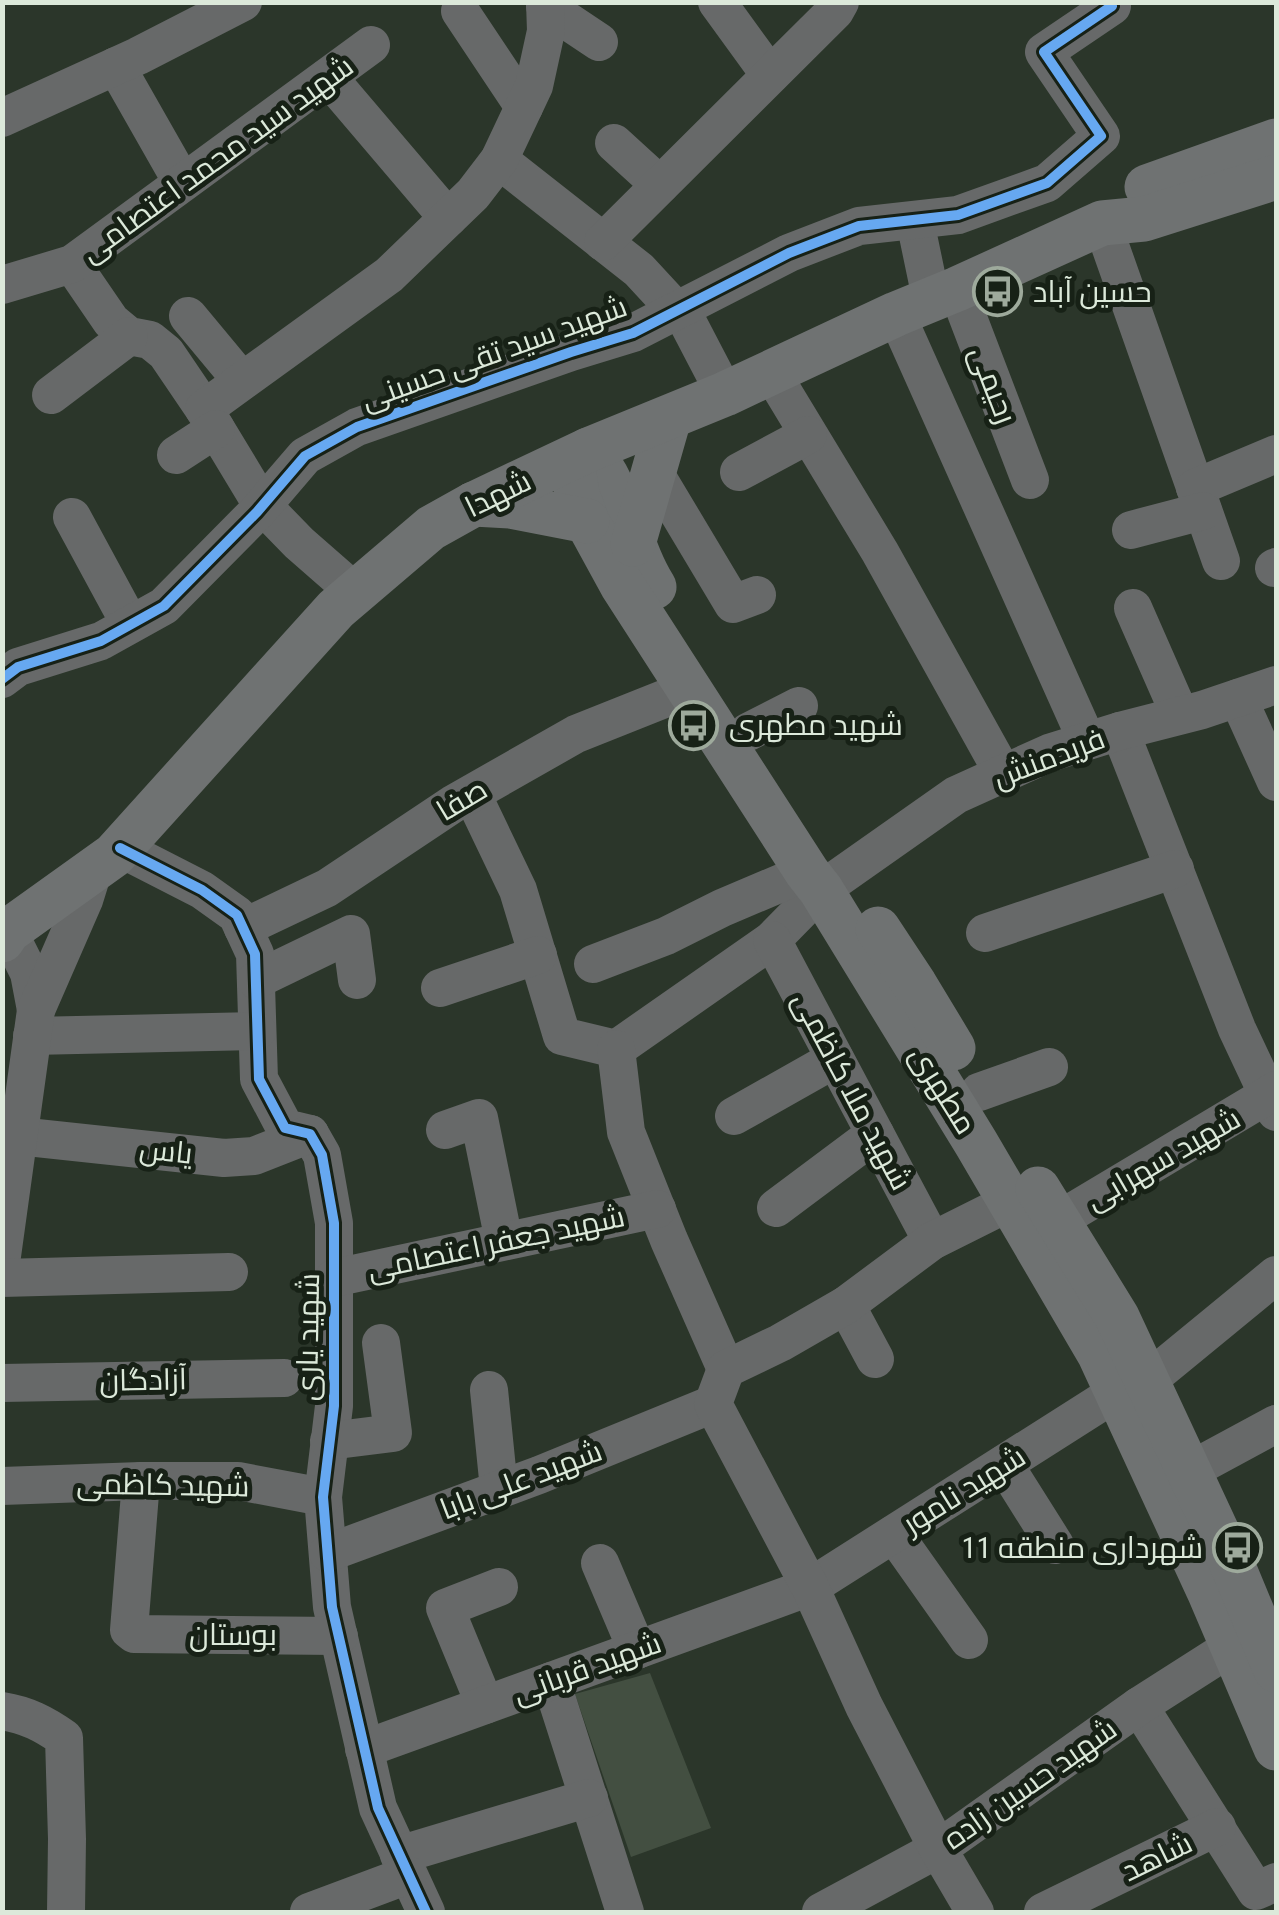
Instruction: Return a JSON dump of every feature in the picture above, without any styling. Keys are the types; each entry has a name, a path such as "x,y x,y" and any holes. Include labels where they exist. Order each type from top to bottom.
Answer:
{"main road":[{"name":"شهدا","path":"1102,223 1133,192 1276,141"},
{"name":"شهدا","path":"4,934 107,860 336,608 431,528 582,453 725,394 1102,223 1144,219 1276,177"},
{"path":"633,544 669,418"},
{"name":"مطهری","path":"1276,1670 1189,1471 1132,1386 1100,1355 823,879 748,732 650,581 600,462 582,453 574,474 577,494 586,521 622,585 689,689 823,879 915,985 1117,1317 1132,1386 1276,1748"},
{"path":"474,504 510,506 586,521"}],"street":[{"path":"2,118 243,2"},
{"path":"717,2 770,75"},
{"path":"604,242 840,2"},
{"path":"545,4 598,42"},
{"path":"176,455 242,381 389,275 473,194 499,160 534,86 546,31 545,4"},
{"name":"شهید سید تقی حسینی","path":"8,663 101,641 164,606 305,456 358,428 633,333 789,254 859,226 958,215 1047,183 1101,136 1044,52 1069,16 1112,6"},
{"path":"460,11 524,107"},
{"name":"شهید سید محمد اعتصامی","path":"2,285 72,264 371,46"},
{"path":"116,66 182,182"},
{"path":"328,77 448,218"},
{"path":"614,143 660,185"},
{"path":"499,160 639,270 688,322 725,394"},
{"path":"915,221 928,300 1104,736 1175,869 1237,1028 1274,1100"},
{"path":"1102,223 1220,561"},
{"path":"72,264 111,321 130,336 150,340 166,352 262,506 355,592"},
{"name":"رحیمی","path":"928,300 1030,480"},
{"path":"188,316 242,381"},
{"path":"51,395 130,336"},
{"path":"771,372 880,552 1002,774"},
{"path":"740,472 808,435"},
{"path":"1131,530 1199,500 1276,454"},
{"path":"654,472 733,604 757,595"},
{"path":"72,517 130,624"},
{"path":"1133,608 1180,715"},
{"name":"فریدمنش","path":"823,879 956,794 1049,753 1276,685"},
{"name":"صفا","path":"243,928 327,888 472,794 576,734 689,689"},
{"path":"1238,698 1276,782"},
{"path":"748,732 799,706"},
{"path":"472,794 518,890 562,1036 616,1049 772,940 823,879"},
{"path":"34,1023 84,900 107,860 202,890 237,915 255,954 260,1079 271,1105 285,1128 310,1134"},
{"path":"985,934 1175,869"},
{"path":"593,964 666,936 722,908 823,879"},
{"path":"2,1256 34,1023 29,974 4,934"},
{"path":"256,980 352,934 357,980"},
{"name":"شهید ملا کاظمی","path":"772,940 932,1242"},
{"path":"440,988 538,956"},
{"path":"34,1023 257,1031"},
{"path":"616,1049 626,1132 720,1386 864,1706 975,1912"},
{"path":"734,1116 835,1058"},
{"path":"980,1092 1049,1067"},
{"name":"شهید سهرابی","path":"1057,1221 1274,1100"},
{"path":"446,1130 478,1118 504,1242"},
{"name":"یاس","path":"18,1136 224,1158 254,1156 310,1134"},
{"name":"شهید یاری","path":"310,1134 322,1155 334,1223 334,1406 323,1496 332,1607 378,1808 426,1912"},
{"path":"776,1208 875,1134"},
{"name":"شهید علی بابا","path":"328,1553 500,1490 720,1386 780,1343 846,1305 932,1242 1010,1202"},
{"name":"شهید جعفر اعتصامی","path":"334,1278 657,1209"},
{"path":"2,1278 228,1272"},
{"name":"شهید نامور","path":"810,1587 1132,1386 1276,1275"},
{"path":"846,1305 876,1358"},
{"path":"330,1442 393,1433 381,1343"},
{"name":"آزادگان","path":"2,1383 284,1378"},
{"path":"489,1390 500,1490"},
{"path":"1189,1471 1276,1424"},
{"path":"1004,1464 1055,1544"},
{"name":"بوستان","path":"141,1481 130,1630 134,1634 339,1636"},
{"name":"شهید کاظمی","path":"2,1486 238,1481 323,1496"},
{"path":"894,1534 968,1640"},
{"path":"600,1563 637,1650"},
{"path":"485,1706 446,1608 500,1587"},
{"name":"شهید قربانی","path":"364,1749 810,1587"},
{"name":"شهید حسین زاده","path":"846,1907 938,1849 1139,1706 1233,1646"},
{"path":"551,1681 626,1912"},
{"path":"1139,1706 1256,1891 1276,1882"},
{"path":"2,1711 44,1724 64,1738 66,1912"},
{"path":"310,1912 403,1865 589,1798"},
{"name":"شاهد","path":"1043,1912 1217,1827"}],"green space":[{"path":"650,1673 711,1828 631,1857 575,1694"}],"cycle path":[{"path":"2,679 18,667 101,641 164,606 257,512 305,456 357,427 633,333 789,253 859,226 958,215 1047,183 1101,136 1044,52 1112,6"},
{"path":"120,848 202,890 237,915 255,954 259,1079 285,1128 310,1134 322,1155 334,1223 334,1406 323,1497 332,1607 378,1808 426,1912"}],"place":[{"name":"حسین آباد","path":"998,292"},
{"name":"شهید مطهری","path":"694,725"},
{"name":"شهرداری منطقه 11","path":"1238,1548"}]}
